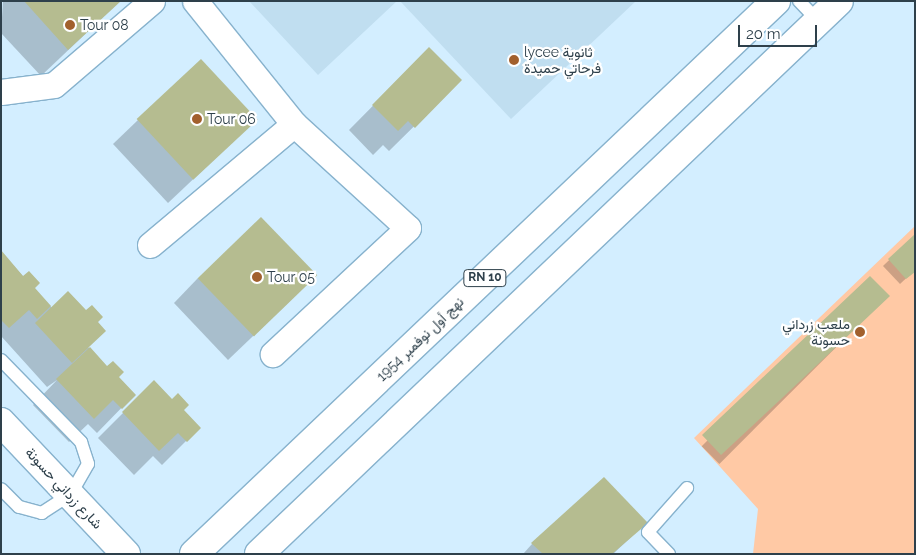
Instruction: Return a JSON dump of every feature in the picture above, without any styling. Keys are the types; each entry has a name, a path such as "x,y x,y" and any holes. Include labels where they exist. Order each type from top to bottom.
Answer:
{"main road":[{"name":"نهج أول نوفمبر 1954","path":"194,554 776,1"},
{"path":"259,554 839,1"},
{"name":"شارع زرداني حسونة","path":"1,422 126,554"}],"street":[{"path":"1,92 54,85 152,1"},
{"path":"195,1 294,124 408,228 273,354"},
{"path":"150,246 294,124"}],"lane":[{"path":"798,1 818,21"},
{"path":"1,360 81,442 88,464 71,494 53,509 30,512 1,489"},
{"path":"669,554 648,532 687,488"}],"shaded area":[{"path":"249,1 397,1 318,75"},
{"name":"lycee ثانوية فرحاتي حميدة","path":"400,1 636,1 511,119"},
{"name":"ملعب زرداني حسونة","path":"915,226 915,554 753,554 758,509 694,438"}],"building":[{"name":"Tour 08","path":"24,1 121,1 68,50"},
{"path":"429,47 462,80 415,128 408,121 398,131 372,105"},
{"name":"Tour 06","path":"201,59 258,120 193,180 137,119"},
{"name":"Tour 05","path":"261,217 317,275 254,336 198,278"},
{"path":"915,234 915,272 906,279 888,259"},
{"path":"1,250 23,276 29,271 40,283 35,288 51,306 37,319 29,310 9,328 1,320"},
{"path":"870,276 890,296 721,455 702,435"},
{"path":"68,291 86,310 92,305 103,317 98,322 106,331 72,363 35,323"},
{"path":"90,347 107,366 113,361 124,372 119,377 136,395 122,409 113,400 94,419 56,379"},
{"path":"154,380 172,399 178,393 189,405 184,410 201,428 187,442 178,433 159,451 122,412"},
{"path":"604,477 648,523 612,554 543,554 531,543"}],"place":[{"name":"Tour 08","path":"70,25"},
{"name":"lycee ثانوية فرحاتي حميدة","path":"514,60"},
{"name":"Tour 06","path":"197,119"},
{"name":"Tour 05","path":"257,277"},
{"name":"ملعب زرداني حسونة","path":"860,332"}]}
